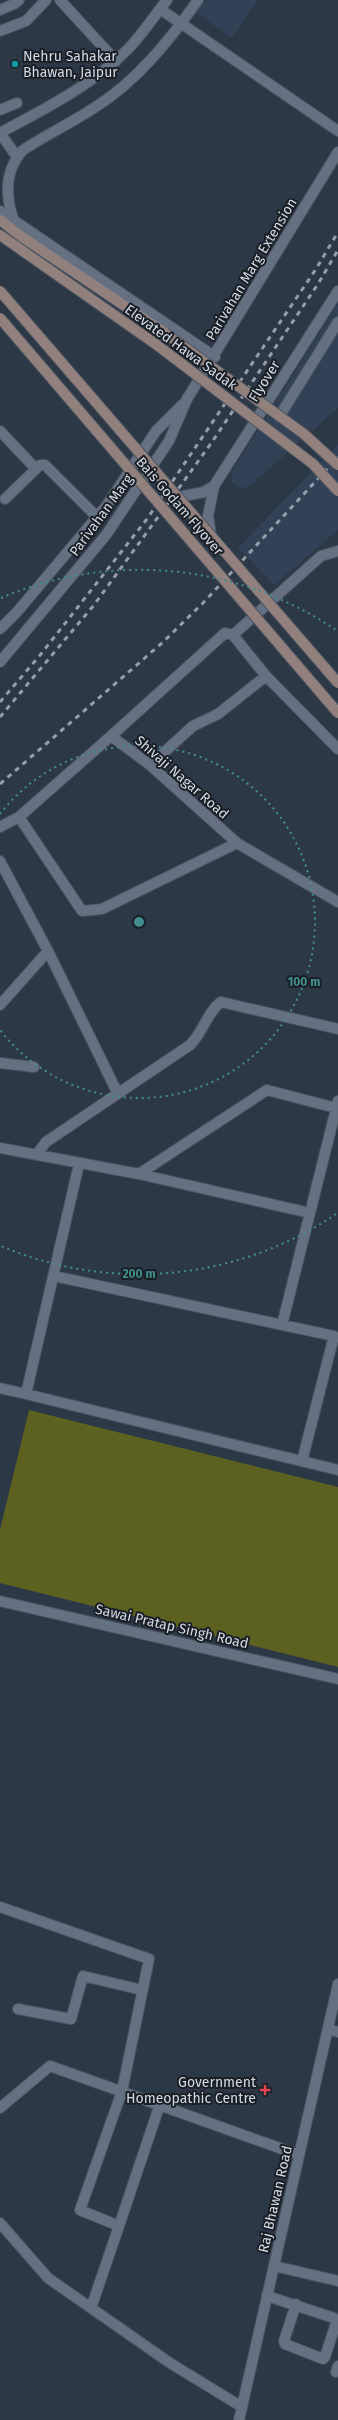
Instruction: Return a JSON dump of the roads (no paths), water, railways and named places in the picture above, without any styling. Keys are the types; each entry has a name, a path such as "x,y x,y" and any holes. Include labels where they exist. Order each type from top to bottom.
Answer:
{"main road":[{"name":"Elevated Hawa Sadak","path":"0,220 22,237 165,333 223,375 304,434 338,465"},
{"name":"Elevated Hawa Sadak","path":"0,235 219,390 313,464 338,491"},
{"name":"Bais Godam Flyover","path":"0,291 338,683"},
{"name":"Bais Godam Flyover","path":"0,318 338,713"}],"street":[{"path":"0,10 14,4 19,0"},
{"path":"0,31 26,21 46,0"},
{"path":"60,0 116,61"},
{"path":"17,157 0,133 66,98 116,61 129,48 167,0"},
{"path":"13,218 6,189 9,173 17,157 23,150 95,108 116,92 158,52 198,0"},
{"path":"160,9 338,131"},
{"path":"0,110 17,103"},
{"name":"Parivahan Marg Extension","path":"187,399 215,357 338,152"},
{"path":"0,211 13,218 179,335 215,357"},
{"name":"Flyover","path":"211,535 208,516 214,486 338,291"},
{"path":"279,416 338,322"},
{"name":"Parivahan Marg","path":"0,629 17,612 96,517 156,431 187,399"},
{"name":"Parivahan Marg","path":"0,661 106,536 169,441 187,399"},
{"path":"0,431 36,469"},
{"path":"5,499 40,464 45,465 96,517"},
{"path":"179,497 204,492 214,486"},
{"path":"233,635 321,556 338,551"},
{"path":"0,827 19,817 225,633 233,635 266,676 338,749"},
{"path":"150,764 193,726 218,714 266,676"},
{"name":"Shivaji Nagar Road","path":"111,736 150,764 180,793 237,843 338,902"},
{"path":"19,817 82,911 102,909 237,843"},
{"path":"0,861 48,951 117,1092"},
{"path":"0,1005 48,951"},
{"path":"37,1154 46,1142 117,1092 190,1044 199,1036 214,1007 221,1002 338,1029"},
{"path":"0,1063 34,1067"},
{"path":"140,1174 267,1090 337,1104 282,1325"},
{"path":"0,1148 140,1174 310,1213"},
{"path":"26,1394 80,1164"},
{"path":"54,1276 336,1336 302,1461"},
{"path":"0,1388 338,1470"},
{"name":"Sawai Pratap Singh Road","path":"0,1601 338,1679"},
{"path":"0,1907 148,1959 122,2091 80,2210 119,2226"},
{"path":"18,2009 71,2018 83,1976 142,1990"},
{"name":"Raj Bhawan Road","path":"239,2420 338,1984"},
{"path":"328,2029 338,2032"},
{"path":"0,2108 50,2066 299,2154"},
{"path":"91,2308 160,2104"},
{"path":"0,2224 48,2278 170,2363 242,2407"},
{"path":"274,2266 338,2280"},
{"path":"267,2296 296,2304 335,2320 325,2357 322,2359 285,2344 284,2341 296,2304"}],"railway":[{"path":"0,702 41,654 147,519 316,269 338,232"},
{"path":"0,717 94,605 153,524 212,442 318,284 338,250"},
{"path":"0,784 162,643 204,602 338,457"}],"place":[{"name":"Nehru Sahakar Bhawan, Jaipur","path":"15,64"},
{"name":"Government Homeopathic Centre","path":"265,2090"}]}
